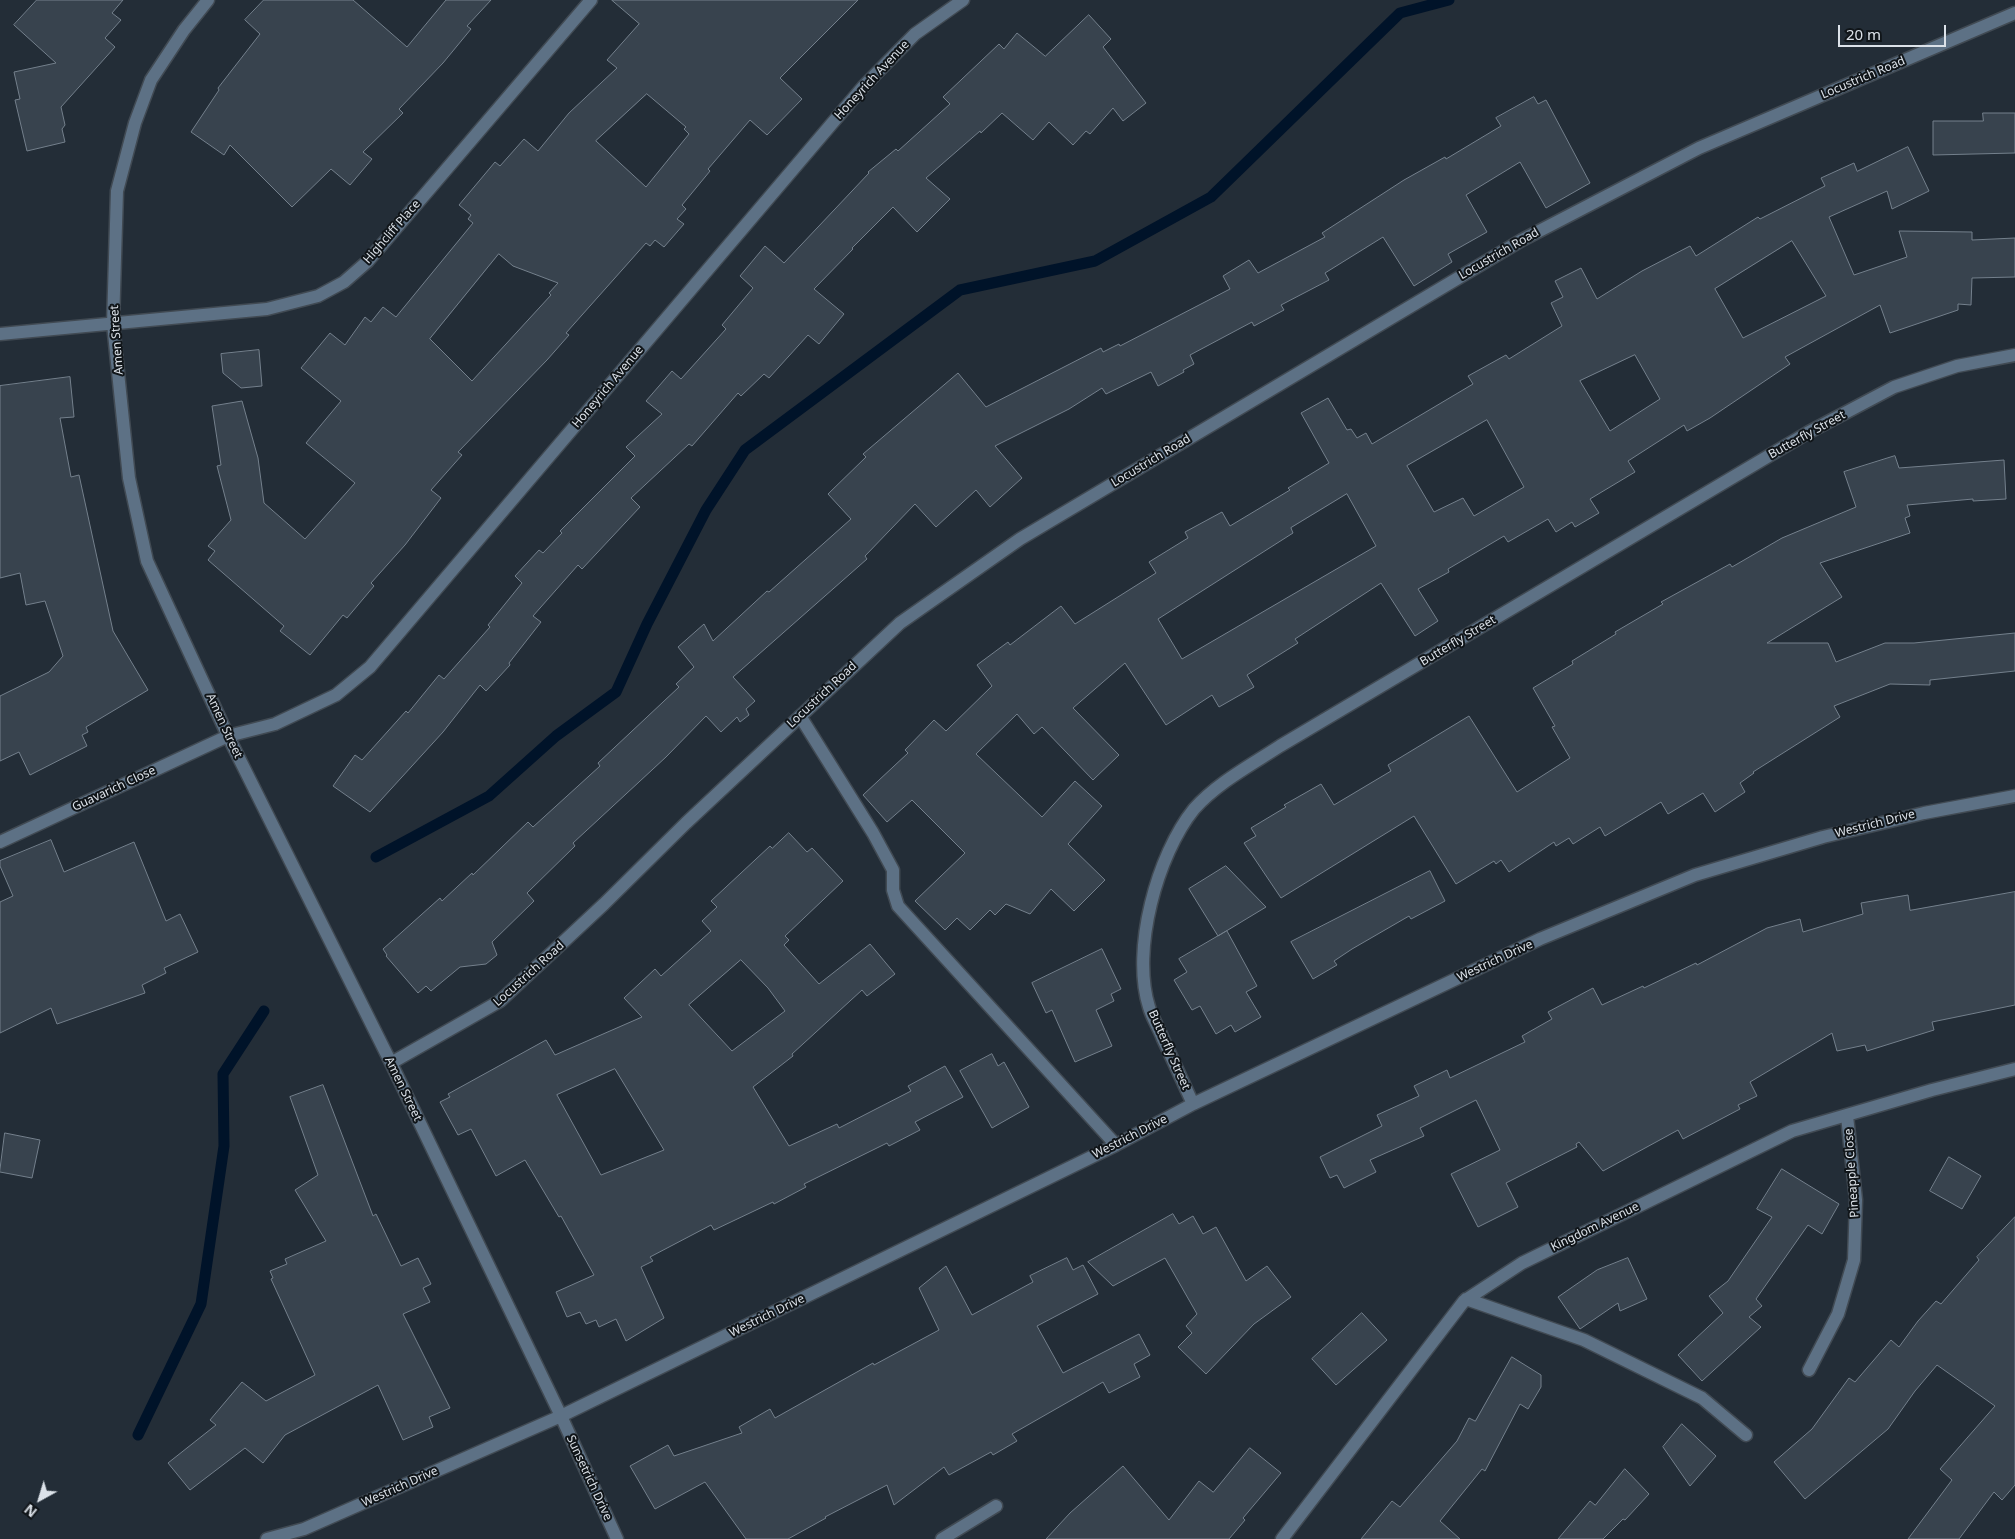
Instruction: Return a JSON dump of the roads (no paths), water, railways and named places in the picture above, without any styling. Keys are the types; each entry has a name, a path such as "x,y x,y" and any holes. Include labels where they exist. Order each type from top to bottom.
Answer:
{"street":[{"name":"Amen Street","path":"208,0 184,30 151,80 135,123 118,191 113,324 129,478 147,561 228,736 391,1063 561,1416"},
{"name":"Highcliff Place","path":"0,334 267,310 318,296 344,282 374,254 591,0"},
{"name":"Honeyrich Avenue","path":"228,736 275,724 336,695 370,667 863,87 915,34 964,0"},
{"name":"Locustrich Road","path":"391,1063 500,1001 604,904 686,823 900,623 1020,539 1522,240 1699,148 2015,13"},
{"name":"Butterfly Street","path":"1194,1104 1149,1007 1144,971 1144,942 1151,898 1177,833 1195,808 1216,789 1280,746 1809,432 1894,387 1957,366 2015,355"},
{"path":"800,716 873,833 893,870 893,890 898,906 1116,1145"},
{"name":"Guavarich Close","path":"0,842 228,736"},
{"name":"Westrich Drive","path":"267,1539 304,1529 561,1416 1116,1145 1194,1104 1540,939 1695,875 1823,837 1924,812 2015,796"},
{"name":"Kingdom Avenue","path":"1282,1539 1466,1299 1522,1263 1792,1131 1932,1090 2015,1069"},
{"name":"Pineapple Close","path":"1809,1370 1838,1314 1854,1260 1856,1200 1848,1116"},
{"path":"1466,1299 1593,1344 1702,1398 1746,1435"},
{"name":"Sunsetrich Drive","path":"561,1416 617,1539"},
{"path":"942,1539 996,1506"}],"waterway":[{"path":"376,857 489,796 556,736 616,692 647,624 706,510 745,450 960,290 1095,261 1211,197 1400,13 1449,0"},
{"path":"138,1435 201,1304 224,1146 223,1074 264,1011"}]}
